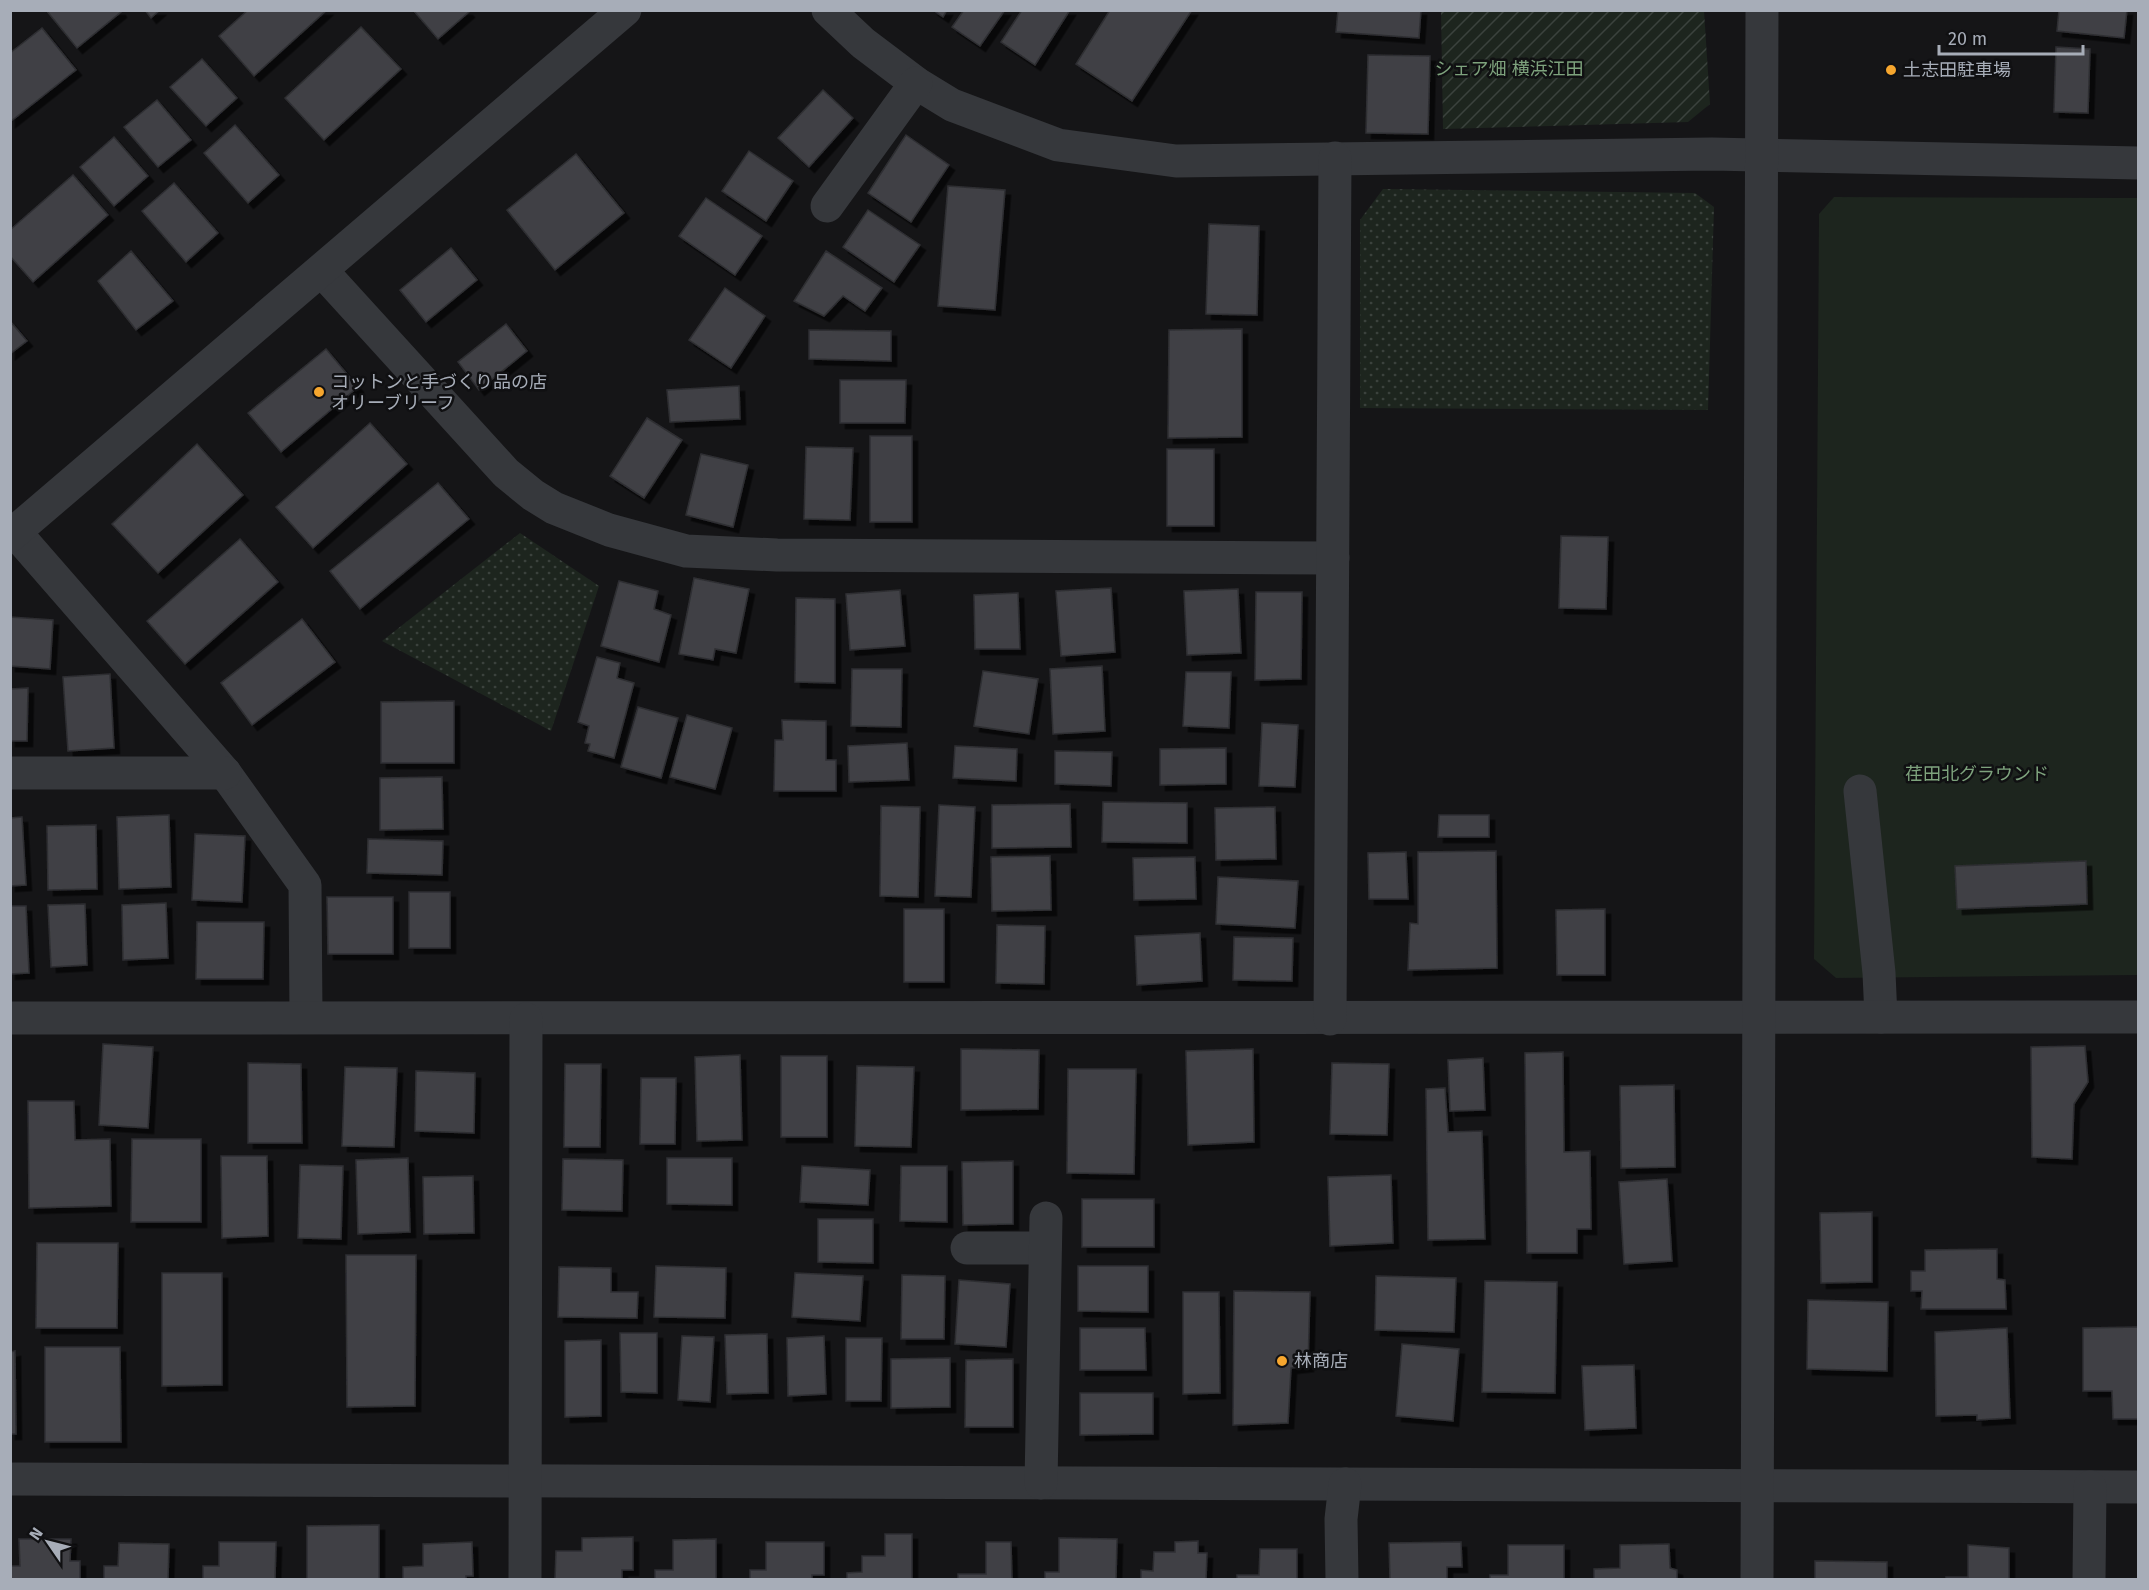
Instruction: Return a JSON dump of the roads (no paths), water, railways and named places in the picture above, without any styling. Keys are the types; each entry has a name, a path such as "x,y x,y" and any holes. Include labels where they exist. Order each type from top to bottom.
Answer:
{"street":[{"path":"306,1016 305,885 225,773 13,534 625,10"},
{"path":"828,10 863,43 916,83 952,105 1058,145 1176,160 1697,154 2139,163"},
{"path":"1757,1580 1762,10"},
{"path":"827,206 916,83"},
{"path":"1330,1019 1335,158"},
{"path":"322,271 506,473 533,495 554,508 609,530 686,551 777,555 1334,558"},
{"path":"10,773 225,773"},
{"path":"1860,790 1879,973 1881,1017"},
{"path":"10,1018 306,1016 526,1019 2139,1017"},
{"path":"525,1580 526,1019"},
{"path":"967,1248 1045,1233 1041,1483"},
{"path":"10,1479 2139,1487"},
{"path":"1342,1580 1341,1519 1345,1484"},
{"path":"2089,1580 2090,1487"}],"place":[{"name":"土志田駐車場","path":"1891,70"},
{"name":"コットンと手づくり品の店 オリーブリーフ","path":"319,392"},
{"name":"林商店","path":"1282,1361"}],"park label":[{"name":"シェア畑 横浜江田","path":"1509,69"},
{"name":"荏田北グラウンド","path":"1977,774"}]}
